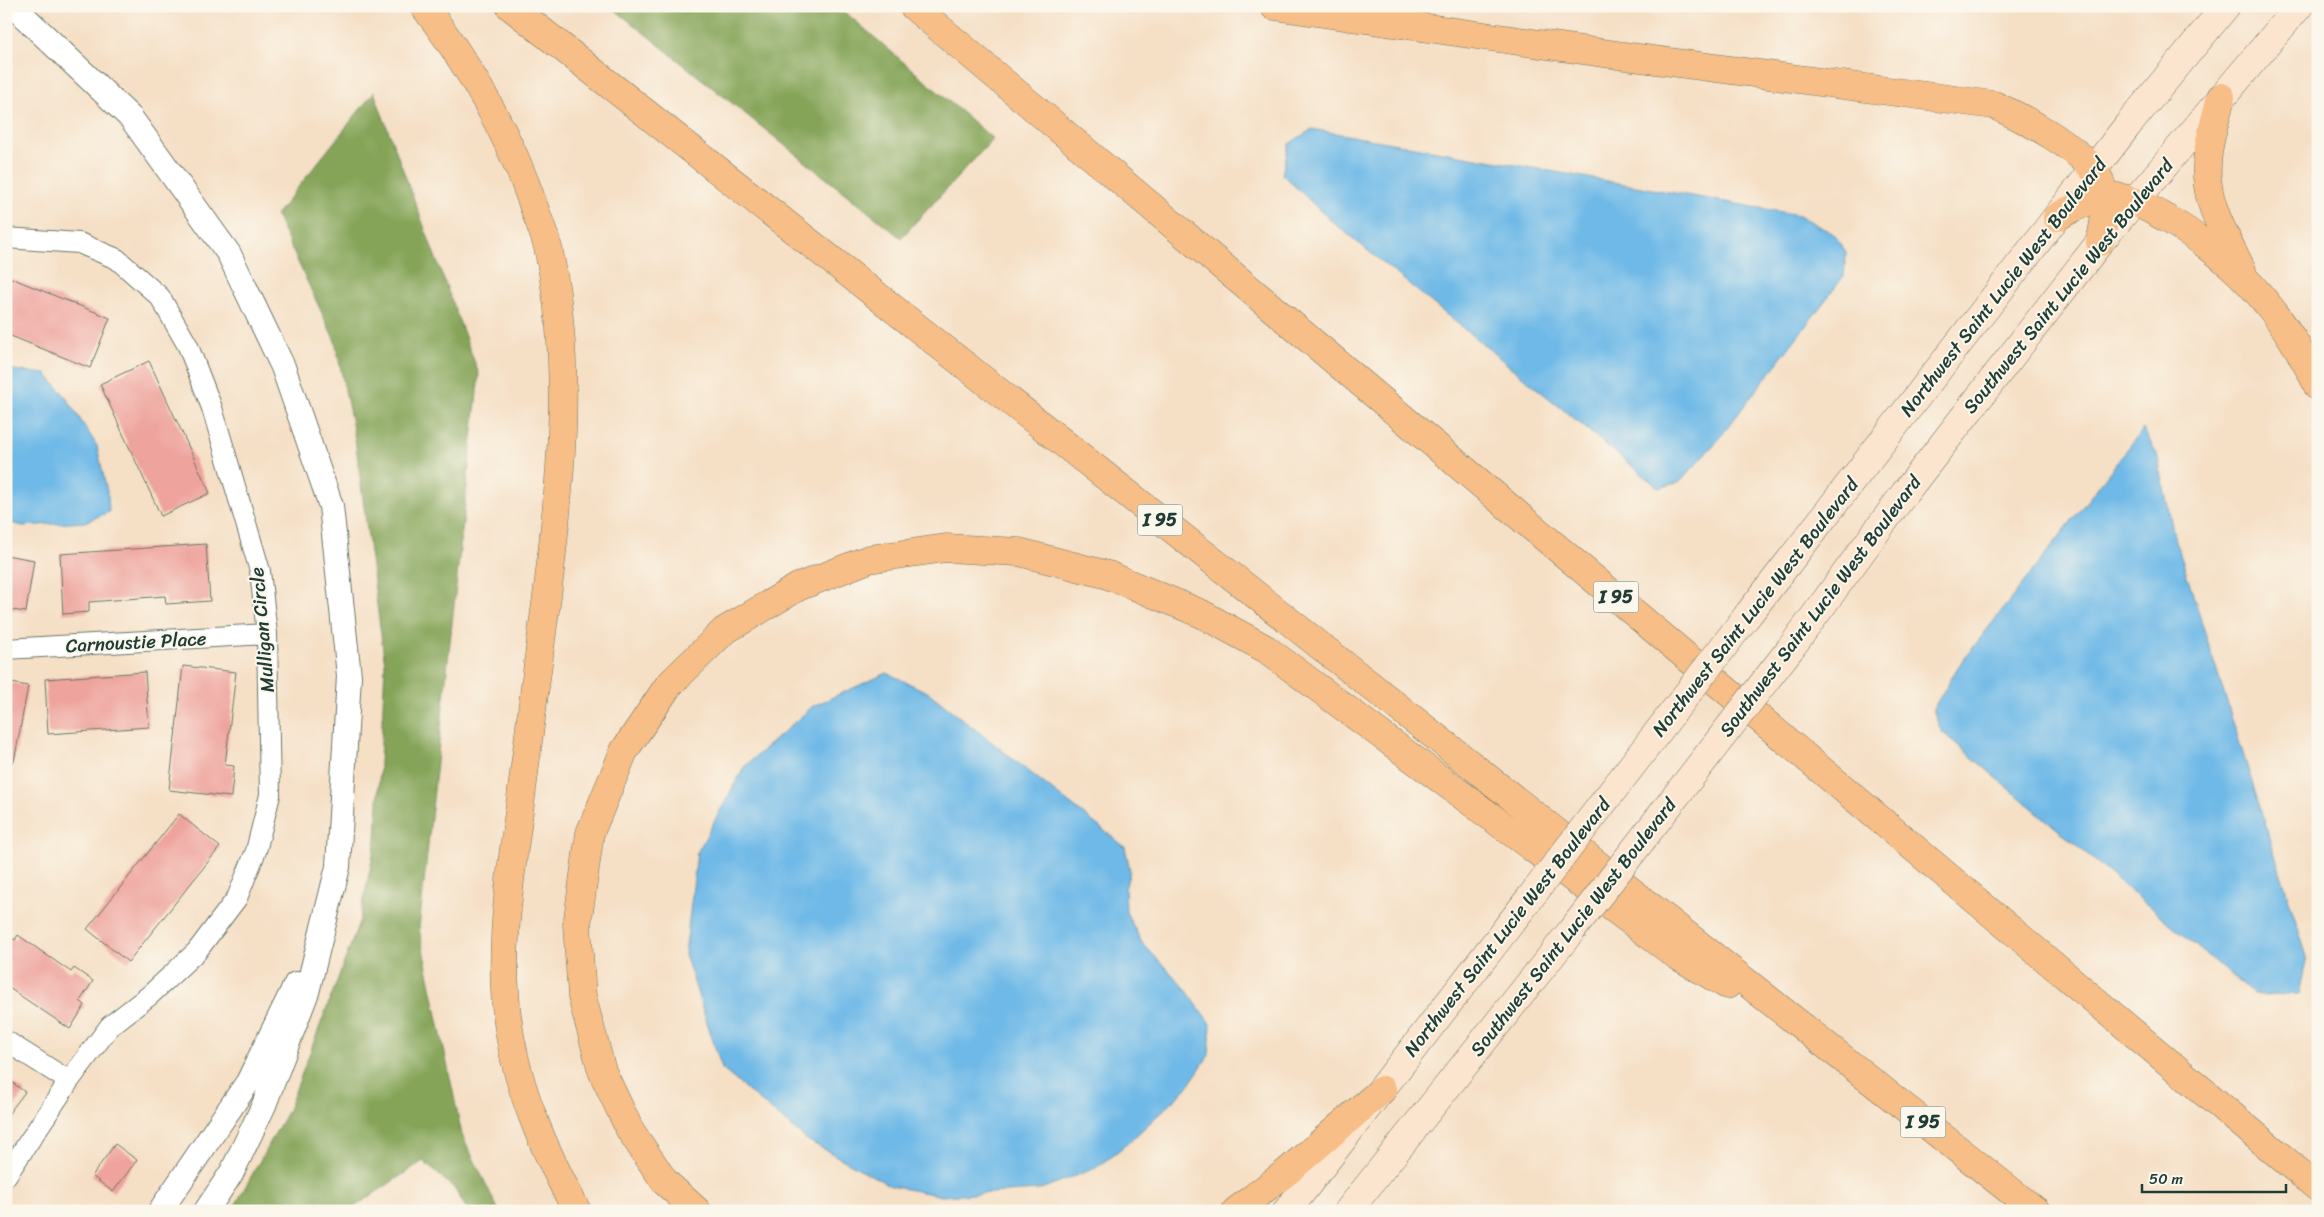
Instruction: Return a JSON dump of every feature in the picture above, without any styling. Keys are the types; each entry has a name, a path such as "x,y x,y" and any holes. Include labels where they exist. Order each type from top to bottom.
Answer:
{"highway":[{"path":"424,6 474,76 521,169 548,249 559,314 564,386 563,446 552,555 511,876 506,935 505,986 511,1041 526,1099 546,1154 576,1211"},
{"name":"I 95","path":"510,6 2036,1211"},
{"name":"I 95","path":"913,6 2318,1188"},
{"path":"1274,6 1994,106 2048,132 2094,169 2104,197 2106,216 2100,242"},
{"path":"2221,97 2209,146 2206,176 2211,200 2220,223 2246,278"},
{"path":"2057,217 2081,203 2104,197 2119,198 2152,210 2191,233 2246,278 2282,321 2318,387"},
{"path":"697,1211 665,1182 630,1130 602,1071 582,997 577,925 590,833 624,751 668,686 724,631 798,587 869,559 946,548 1019,552 1108,575 1202,614 1266,649 1676,956 1811,1034"},
{"path":"1236,1211 1288,1171 1382,1090"}],"main road":[{"name":"Northwest Saint Lucie West Boulevard","path":"1287,1211 2094,169 2226,6"},
{"name":"Southwest Saint Lucie West Boulevard","path":"1348,1211 1572,930 1790,649 1904,494 2100,242 2299,6"}],"street":[{"path":"13,6 131,118 229,254 283,367 332,506 349,676 338,867 307,992 264,1105 232,1172 206,1211"},
{"name":"Mulligan Circle","path":"6,238 79,244 117,259 160,297 188,346 212,408 260,571 267,634 270,795 256,851 237,898 198,951 150,995 110,1026 69,1081 6,1176"},
{"name":"Carnoustie Place","path":"6,649 267,634"},
{"path":"160,1211 248,1082 300,974 338,867"},
{"path":"6,1041 69,1081"}],"green space":[{"path":"610,6 838,6 993,139 901,238"},
{"path":"374,92 479,374 419,929 462,1135 499,1211 468,1211 454,1188 423,1161 348,1211 232,1211 288,1110 359,923 376,840 385,665 355,439 335,341 276,215"}],"water":[{"path":"1312,129 1799,215 1835,235 1846,252 1844,276 1718,440 1680,482 1659,488 1328,218 1282,174 1289,144"},
{"path":"6,369 46,374 66,397 97,446 108,496 109,512 85,522 23,526 6,522"},
{"path":"2143,429 2157,454 2173,531 2307,957 2299,994 2254,995 1941,731 1933,709 1958,667"},
{"path":"887,673 929,693 1125,847 1130,871 1125,889 1126,912 1142,943 1185,988 1211,1025 1209,1055 1186,1089 1128,1143 1096,1168 1038,1190 942,1196 891,1186 807,1140 722,1069 685,954 697,853 744,767 813,706"}],"building":[{"path":"6,276 110,318 90,368 6,334"},
{"path":"149,361 210,493 161,516 100,384"},
{"path":"206,544 210,601 166,604 165,596 89,602 89,612 63,614 60,554"},
{"path":"6,555 34,560 26,612 6,609"},
{"path":"183,666 236,672 225,765 234,766 231,797 169,790"},
{"path":"145,672 149,727 48,734 45,679"},
{"path":"6,682 28,686 14,762 6,761"},
{"path":"179,814 220,847 128,962 87,929"},
{"path":"6,934 15,940 18,935 71,972 74,968 93,981 80,1001 85,1005 70,1029 6,986"},
{"path":"6,1078 25,1092 6,1117"},
{"path":"115,1144 137,1160 113,1192 92,1176"}]}
